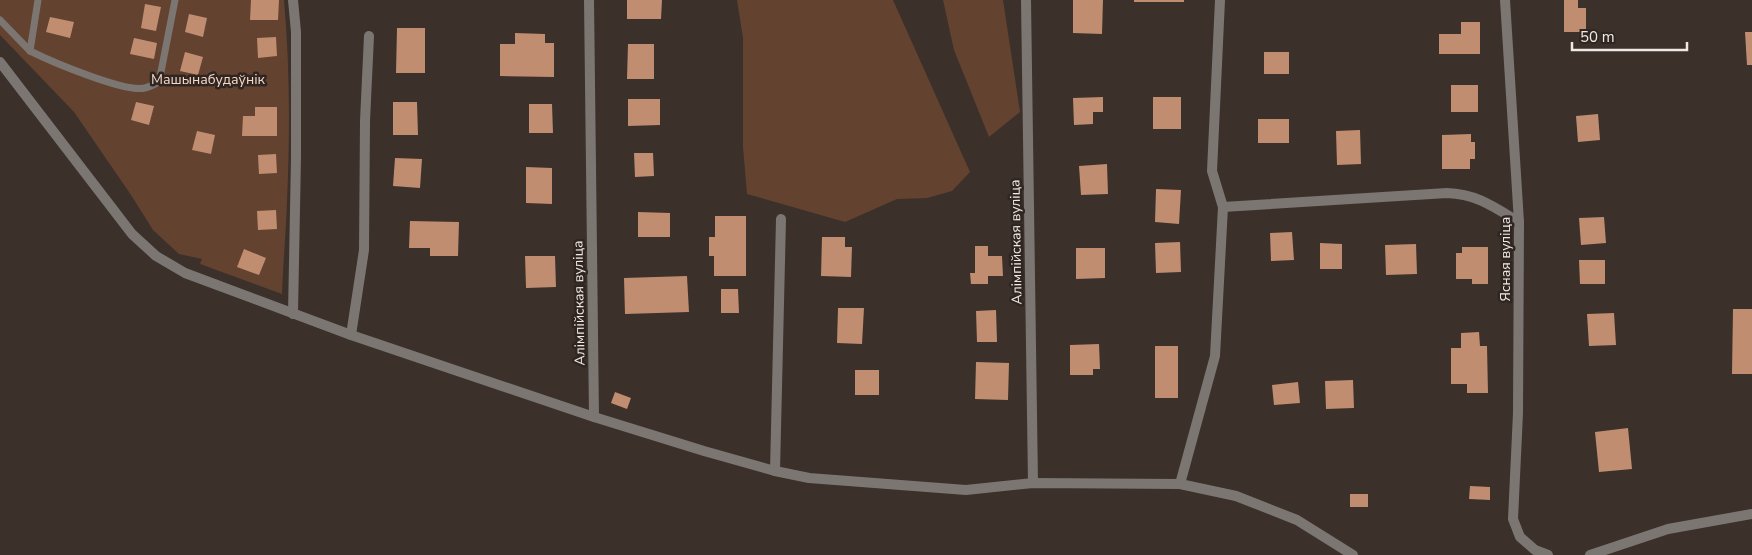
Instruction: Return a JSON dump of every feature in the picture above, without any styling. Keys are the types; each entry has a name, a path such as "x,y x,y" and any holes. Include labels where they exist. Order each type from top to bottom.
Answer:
{"street":[{"path":"293,0 296,32 296,138 293,314"},
{"name":"Алімпійская вуліца","path":"589,0 594,417"},
{"name":"Алімпійская вуліца","path":"1026,0 1033,483"},
{"path":"1180,484 1215,356 1223,207 1212,172 1220,0"},
{"name":"Ясная вуліца","path":"1505,0 1519,222 1518,413 1513,519 1520,537 1535,550 1548,555"},
{"path":"351,335 364,250 364,140 369,36"},
{"path":"0,62 132,234 156,256 185,273 293,314 594,417 775,471 809,478 966,490 1033,483 1180,484 1236,496 1297,520 1353,555"},
{"path":"1223,207 1447,192 1463,194 1481,200 1519,222"},
{"path":"775,471 781,219"},
{"path":"1590,555 1668,528 1752,514"}],"lane":[{"path":"30,51 38,0"},
{"path":"0,20 30,51 46,59 124,88 144,89 159,82 175,0"}],"green space":[{"name":"Машынабудаўнік","path":"0,0 284,0 289,126 287,214 282,294 200,264 202,259 179,254 153,230 74,112 0,35"},
{"path":"737,0 893,0 970,172 952,191 927,198 897,199 845,222 747,194 743,147 743,38"},
{"path":"943,0 1003,0 1020,112 989,137 954,50"}],"building":[{"path":"251,0 279,0 278,20 250,20"},
{"path":"627,0 662,0 661,19 627,19"},
{"path":"1073,0 1103,0 1102,34 1073,33"},
{"path":"1134,0 1184,0 1184,2 1134,2"},
{"path":"1564,0 1578,0 1578,8 1586,8 1586,32 1564,32"},
{"path":"145,4 161,7 156,31 141,28"},
{"path":"189,14 207,18 203,37 185,32"},
{"path":"50,17 74,22 70,38 46,32"},
{"path":"1461,22 1480,22 1480,54 1439,54 1439,34 1461,34"},
{"path":"397,28 425,28 425,73 396,73"},
{"path":"1745,32 1752,32 1752,65 1747,65"},
{"path":"515,33 545,34 545,43 554,43 554,77 500,76 500,44 515,44"},
{"path":"276,37 277,56 258,58 257,38"},
{"path":"134,38 157,43 154,59 130,54"},
{"path":"628,44 654,44 654,79 627,79"},
{"path":"185,52 203,57 198,75 180,71"},
{"path":"1264,52 1289,52 1289,74 1264,74"},
{"path":"1451,85 1478,85 1478,112 1451,112"},
{"path":"1103,97 1103,112 1093,112 1093,124 1074,125 1073,98"},
{"path":"1153,97 1181,97 1181,129 1153,129"},
{"path":"628,99 660,99 660,125 628,126"},
{"path":"136,102 154,106 149,125 131,120"},
{"path":"393,102 417,102 418,135 393,135"},
{"path":"529,104 552,104 553,133 529,133"},
{"path":"255,107 277,107 277,136 242,136 243,116 255,116"},
{"path":"1598,114 1600,140 1578,142 1576,116"},
{"path":"1258,119 1289,119 1289,143 1258,143"},
{"path":"1360,130 1361,164 1337,165 1336,131"},
{"path":"197,131 215,135 211,154 192,150"},
{"path":"1471,134 1471,142 1475,142 1475,159 1470,159 1470,169 1442,169 1442,135"},
{"path":"634,153 653,153 654,176 635,177"},
{"path":"276,154 277,173 259,174 258,155"},
{"path":"395,158 422,159 420,188 393,186"},
{"path":"1107,164 1108,194 1081,195 1079,166"},
{"path":"526,167 552,168 552,204 526,203"},
{"path":"1156,189 1181,190 1179,224 1155,222"},
{"path":"276,210 277,229 258,230 257,211"},
{"path":"638,212 670,213 670,237 638,237"},
{"path":"715,216 746,216 746,276 714,276 714,256 709,256 709,237 715,237"},
{"path":"1604,217 1606,243 1581,245 1579,218"},
{"path":"410,221 459,222 458,256 430,256 430,248 409,248"},
{"path":"1292,232 1294,260 1271,261 1270,233"},
{"path":"822,237 845,237 845,247 852,247 851,277 821,276"},
{"path":"1180,242 1181,272 1156,273 1155,243"},
{"path":"1320,243 1342,244 1342,269 1320,269"},
{"path":"1416,244 1417,274 1386,275 1385,245"},
{"path":"975,246 988,246 988,256 1002,256 1003,276 988,276 988,284 971,284 970,273 975,273"},
{"path":"1462,247 1488,247 1488,284 1472,284 1472,279 1456,279 1456,253 1462,253"},
{"path":"1076,248 1105,248 1105,278 1076,279"},
{"path":"244,249 266,258 259,275 237,267"},
{"path":"525,256 555,256 556,287 526,288"},
{"path":"1579,260 1605,260 1605,284 1580,284"},
{"path":"687,276 689,312 625,314 624,278"},
{"path":"721,289 738,289 739,313 721,313"},
{"path":"838,308 864,308 862,344 837,343"},
{"path":"1733,309 1752,309 1752,374 1732,374"},
{"path":"996,310 997,342 977,342 976,311"},
{"path":"1614,313 1616,345 1589,346 1587,314"},
{"path":"1479,332 1480,346 1487,346 1488,393 1467,393 1467,384 1451,384 1451,348 1461,348 1461,333"},
{"path":"1099,344 1100,369 1093,369 1093,375 1070,375 1070,345"},
{"path":"1155,346 1178,346 1178,398 1155,398"},
{"path":"976,362 1009,363 1008,400 975,399"},
{"path":"855,370 879,370 879,395 855,395"},
{"path":"1353,380 1354,408 1326,409 1325,381"},
{"path":"1298,382 1300,403 1274,405 1272,385"},
{"path":"615,392 631,398 627,409 611,403"},
{"path":"1628,428 1632,469 1599,472 1595,432"},
{"path":"1470,486 1490,487 1490,500 1469,499"},
{"path":"1350,494 1368,494 1368,507 1350,507"}]}
